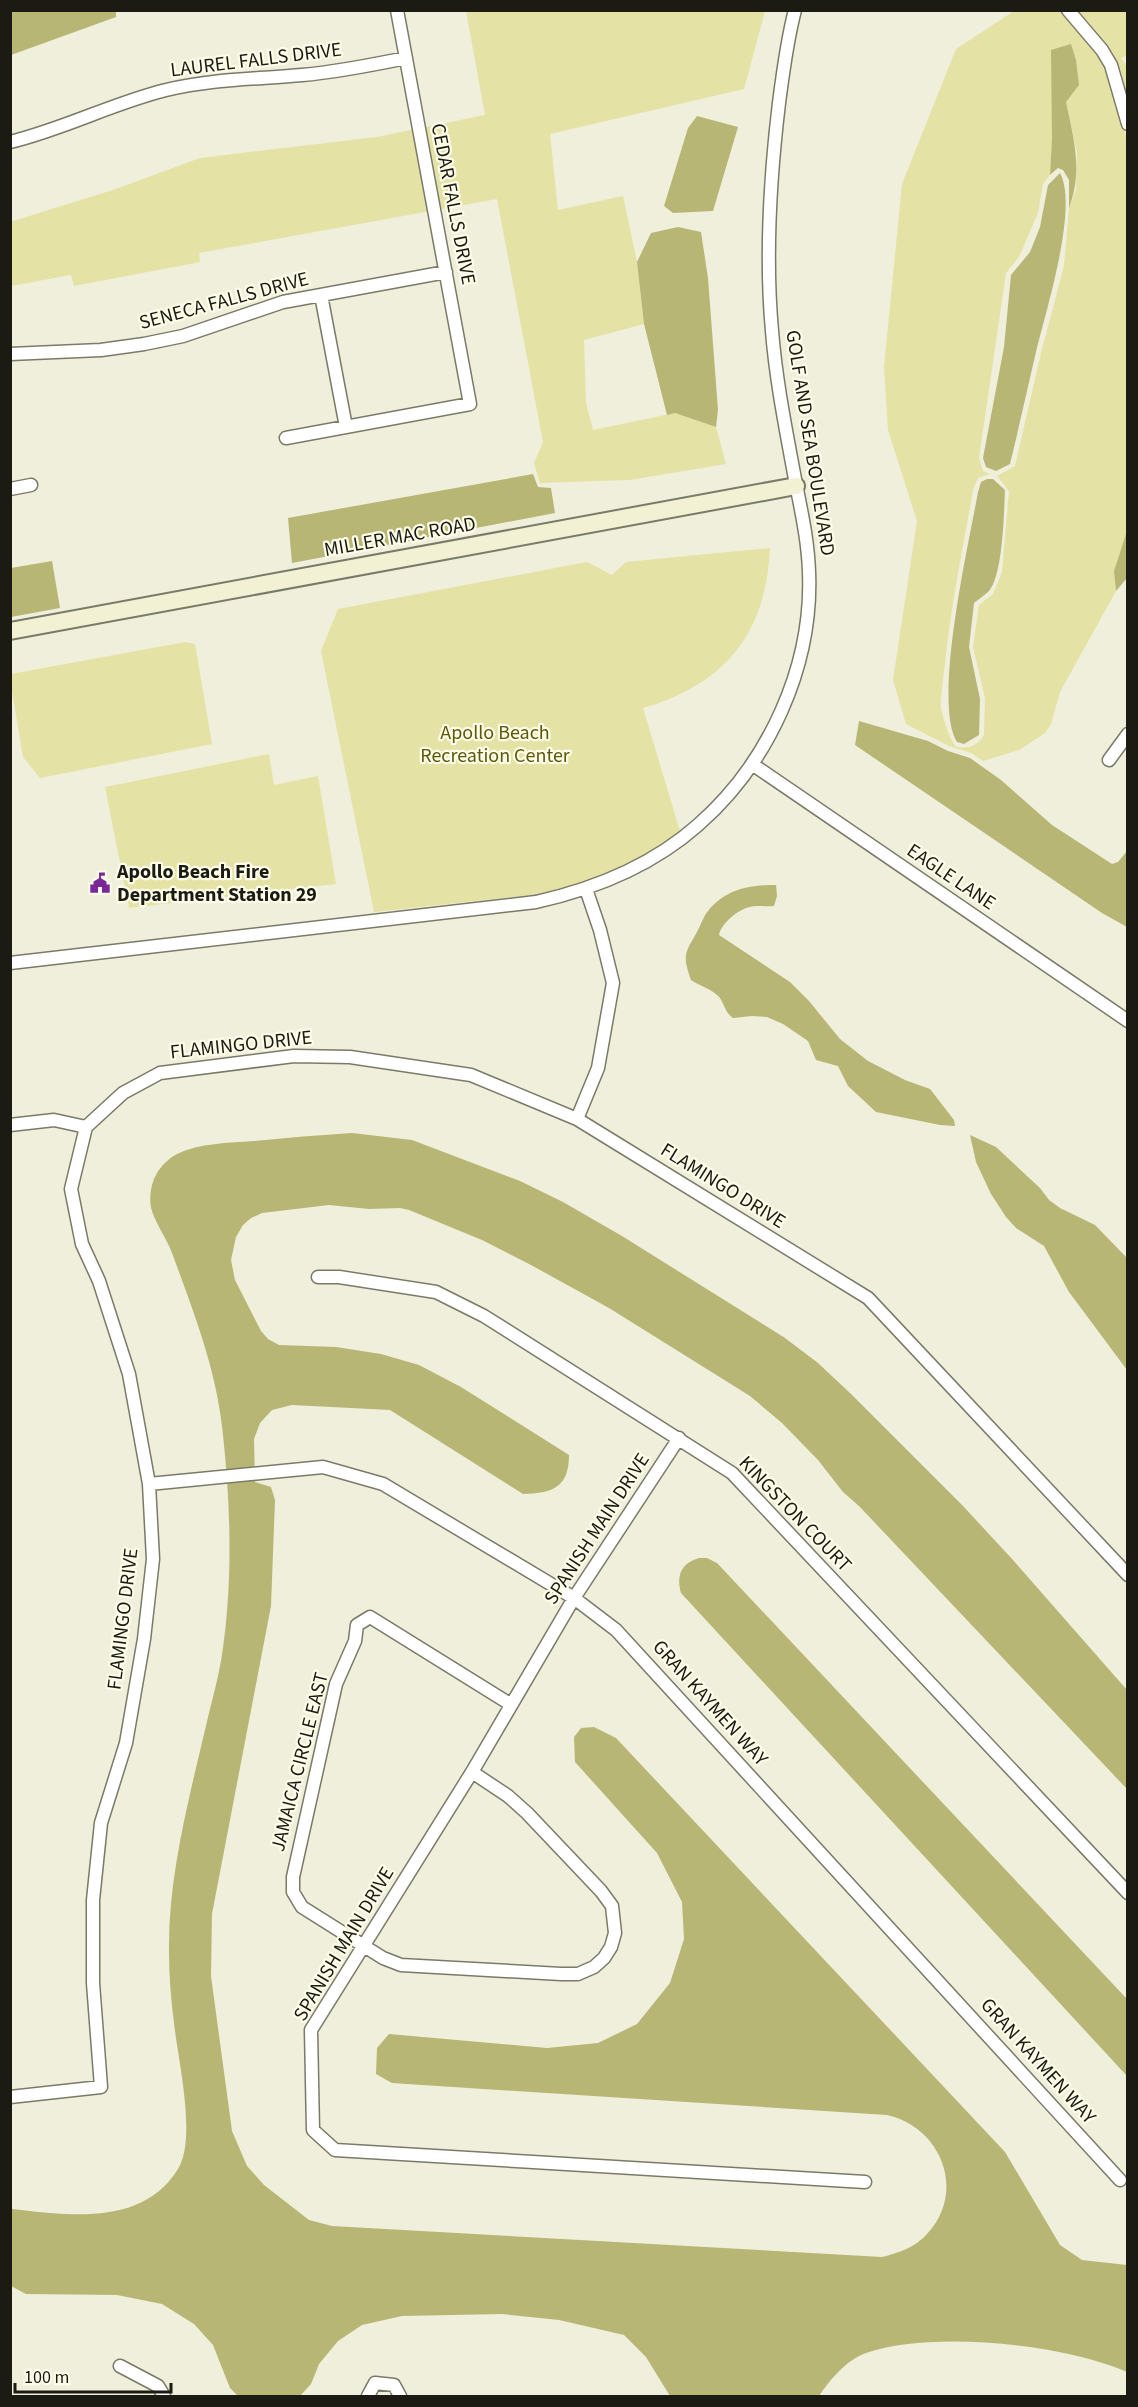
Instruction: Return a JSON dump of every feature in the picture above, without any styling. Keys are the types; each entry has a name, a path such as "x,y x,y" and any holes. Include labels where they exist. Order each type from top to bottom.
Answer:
{"street":[{"name":"CEDAR FALLS DRIVE","path":"346,427 470,404 397,10"},
{"name":"GOLF AND SEA BOULEVARD","path":"10,963 536,902 586,889 647,861 690,832 718,807 752,764 782,711 801,655 809,600 808,551 782,408 772,330 769,258 771,162 795,10"},
{"path":"1068,10 1102,50 1111,65 1128,124"},
{"name":"LAUREL FALLS DRIVE","path":"10,142 44,134 107,109 175,88 226,79 315,74 406,58"},
{"name":"SENECA FALLS DRIVE","path":"10,354 101,350 144,345 183,336 283,302 446,272"},
{"path":"286,438 346,427 321,295"},
{"path":"10,489 31,485"},
{"name":"MILLER MAC ROAD","path":"10,631 796,486"},
{"path":"1109,760 1128,734"},
{"name":"EAGLE LANE","path":"752,764 1128,1021"},
{"path":"577,1119 598,1068 613,983 600,930 586,889"},
{"name":"FLAMINGO DRIVE","path":"10,2097 100,2087 93,1983 93,1900 101,1823 126,1743 144,1640 153,1559 149,1484 129,1374 99,1281 82,1244 72,1189 86,1127 123,1093 160,1072 294,1056 350,1057 471,1075 577,1119 868,1298 1128,1575"},
{"path":"10,1125 54,1120 86,1127"},
{"name":"KINGSTON COURT","path":"318,1277 339,1277 436,1292 484,1316 732,1473 1128,1893"},
{"name":"SPANISH MAIN DRIVE","path":"679,1438 574,1598 472,1772 311,2030 313,2130 335,2150 865,2182"},
{"name":"GRAN KAYMEN WAY","path":"149,1484 323,1467 383,1484 574,1598 616,1630 1120,2180"},
{"name":"JAMAICA CIRCLE EAST","path":"364,1946 302,1907 293,1892 293,1877 336,1684 355,1641 357,1625 370,1617 510,1704"},
{"path":"364,1946 401,1965 561,1974 578,1974 594,1967 611,1947 615,1933 612,1906 601,1891 527,1813 508,1796 472,1772"},
{"path":"120,2366 158,2386 164,2397"},
{"path":"368,2397 375,2383 394,2385 400,2397"}],"green space":[{"path":"466,11 765,11 744,89 550,134 558,210 623,196 637,262 644,324 584,340 586,403 593,430 675,413 716,427 726,464 629,480 540,483 534,463 543,442 497,199 199,253 200,262 74,286 71,275 11,286 10,222 116,189 200,158 377,137 485,115"},
{"path":"1014,11 1061,11 1101,58 1112,83 1127,138 1128,531 1115,571 1116,591 1060,692 1051,724 1045,733 1019,750 983,761 971,753 949,746 906,724 893,680 917,521 888,430 884,367 902,184 956,49","holes":["1076,60 1066,102 1077,153 1076,190 1069,208 1064,266 1015,466 997,476 1009,491 1002,572 993,594 979,605 973,647 985,698 984,735 975,744 959,747 955,746 948,733 941,708 942,692 950,620 973,490 978,478 990,474 983,471 979,458 1006,273 1019,257 1038,213 1043,184 1050,175 1052,138"]},
{"path":"1075,11 1127,11 1127,56 1121,58 1127,66 1127,102 1115,61"},
{"name":"Apollo Beach Recreation Center","path":"770,548 767,579 760,606 750,630 736,651 718,670 697,685 672,698 643,708 682,838 586,889 374,912 321,651 338,609 587,562 612,575 626,562"},
{"path":"185,642 195,644 212,744 40,778 23,757 11,674"},
{"path":"269,754 274,785 318,776 336,884 129,908 105,787"}],"shaded area":[{"path":"11,10 116,11 116,17 11,55"},
{"path":"1071,44 1076,60 1079,85 1066,102 1076,155 1076,181 1069,208 1069,180 1063,170 1058,168 1050,175 1051,50"},
{"path":"697,116 738,127 713,211 673,213 664,206 688,128"},
{"path":"1060,173 1065,189 1066,210 1053,288 1010,464 996,471 986,467 983,458 1004,347 1011,275 1030,252 1040,227 1048,185"},
{"path":"678,227 701,232 708,278 718,410 716,427 675,413 667,415 644,324 637,262 651,233"},
{"path":"533,474 538,487 551,488 555,513 292,563 288,518"},
{"path":"993,479 1005,490 1002,543 994,583 989,591 974,603 969,647 980,699 979,735 964,744 957,742 950,722 948,693 950,659 978,492 981,482"},
{"path":"1127,531 1127,578 1116,591 1114,571"},
{"path":"52,561 60,608 11,617 11,568"},
{"path":"859,721 928,741 970,758 1001,780 1052,825 1112,864 1118,862 1127,851 1127,927 1102,913 855,745"},
{"path":"776,885 777,896 774,906 745,908 727,922 719,935 790,982 840,1039 868,1061 905,1080 930,1089 954,1120 955,1126 876,1112 848,1086 838,1066 816,1060 808,1041 783,1024 767,1017 733,1018 717,995 691,980 686,965 686,954 708,911 730,893 747,887"},
{"path":"352,1133 412,1140 520,1181 563,1202 622,1236 785,1338 818,1363 963,1506 1127,1690 1127,1789 859,1506 843,1492 818,1460 782,1423 750,1396 609,1308 531,1265 482,1240 409,1210 329,1205 262,1213 243,1225 236,1237 231,1260 235,1280 261,1331 268,1339 279,1345 336,1347 381,1354 419,1365 461,1387 569,1455 566,1475 562,1482 550,1490 523,1494 390,1410 292,1405 272,1410 260,1423 254,1439 255,1482 271,1487 275,1500 271,1606 212,1914 211,1976 232,2131 247,2166 264,2185 309,2220 332,2226 882,2257 912,2246 927,2234 939,2217 945,2199 946,2181 942,2163 934,2147 922,2133 906,2122 887,2115 392,2083 376,2074 377,2048 389,2034 547,2048 598,2043 637,2024 670,1983 684,1939 682,1902 657,1853 575,1762 574,1737 581,1728 594,1727 616,1738 1005,2152 1060,2245 1082,2260 1127,2265 1127,2372 1069,2354 1034,2348 998,2343 926,2342 894,2346 859,2356 839,2371 819,2396 670,2396 646,2357 624,2335 559,2320 502,2314 402,2316 362,2325 338,2341 319,2364 311,2384 300,2396 238,2396 230,2388 213,2345 194,2324 162,2304 117,2295 26,2294 11,2286 11,2209 56,2213 103,2213 125,2209 145,2201 163,2188 178,2169 186,2138 185,2098 170,1988 170,1924 180,1840 221,1661 225,1633 230,1548 228,1492 216,1388 204,1342 170,1247 151,1208 152,1186 163,1165 186,1150 224,1143"},
{"path":"970,1135 996,1147 1040,1188 1049,1200 1095,1225 1127,1258 1127,1370 1069,1292 1044,1246 1016,1228 1006,1217 991,1194 976,1162"},
{"path":"699,1558 707,1558 717,1563 1127,1999 1127,2076 681,1593 679,1581 681,1571 688,1563"}],"place":[{"name":"Apollo Beach Fire Department Station 29","path":"100,883"}]}
